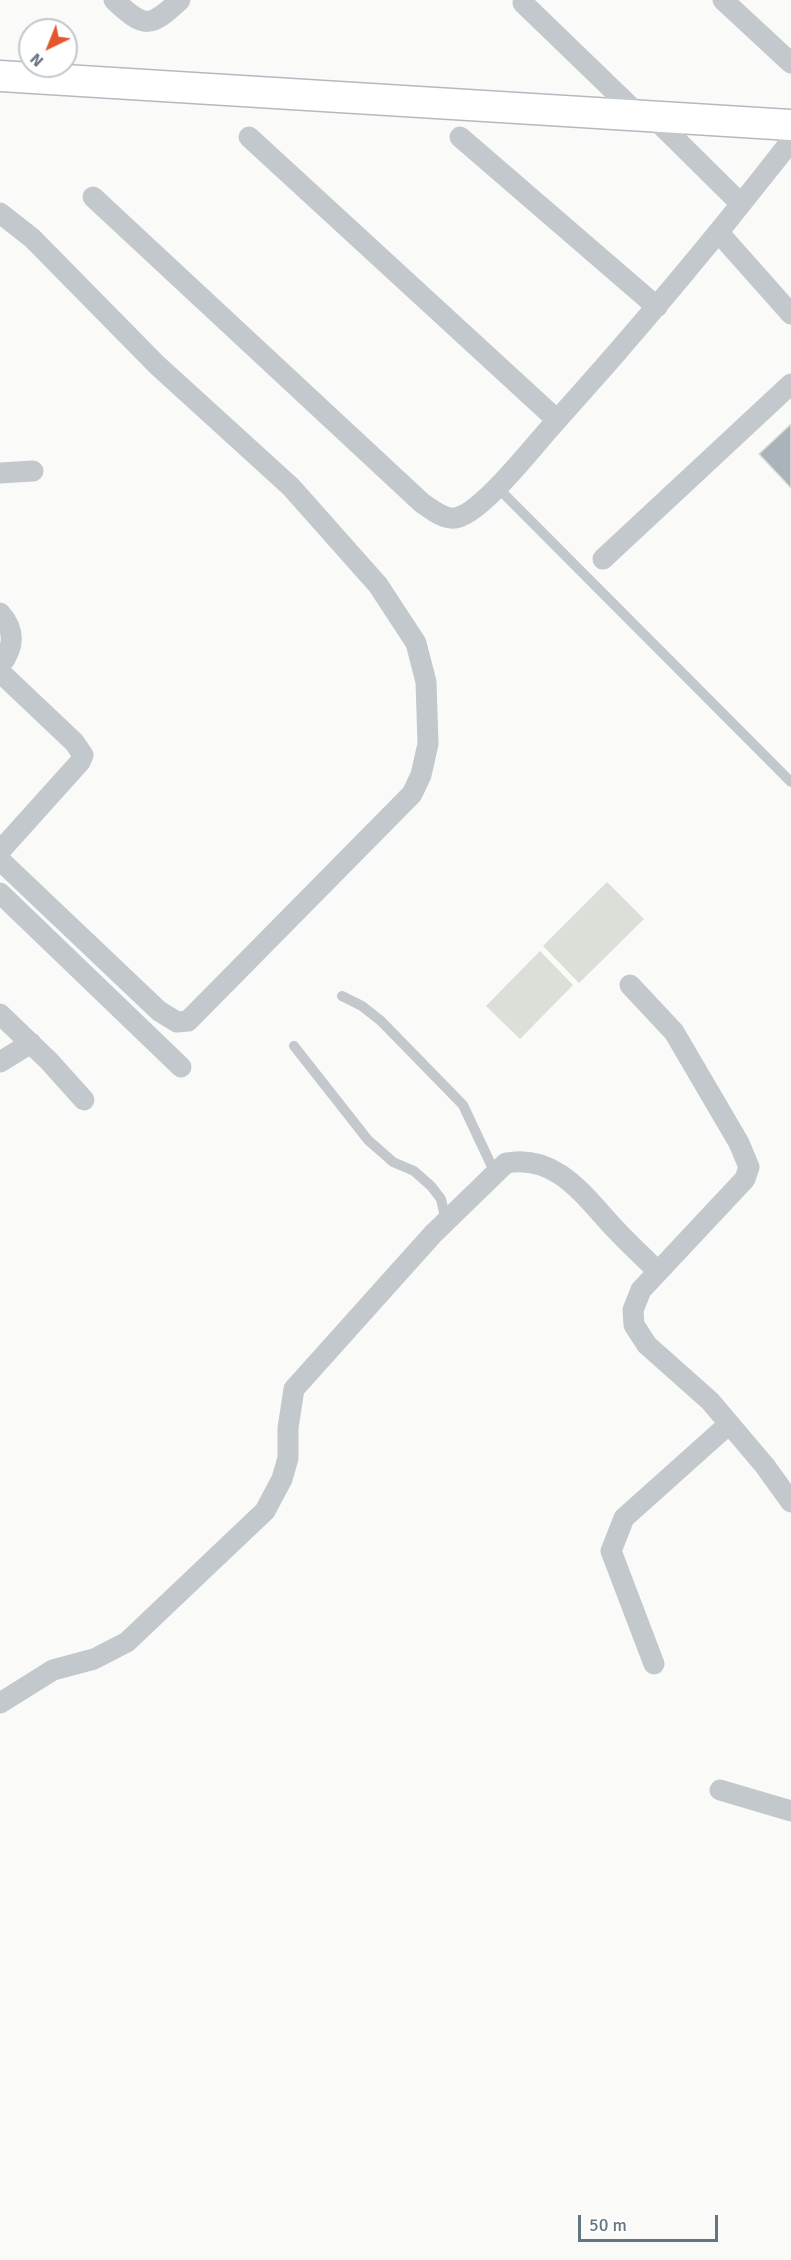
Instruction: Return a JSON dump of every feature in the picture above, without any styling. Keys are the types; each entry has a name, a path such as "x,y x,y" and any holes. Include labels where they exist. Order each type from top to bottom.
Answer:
{"street":[{"path":"114,0 138,21 150,23 159,20 180,0"},
{"path":"723,0 791,63"},
{"path":"523,3 741,204"},
{"path":"0,76 791,125"},
{"path":"249,137 557,420"},
{"path":"460,137 657,307"},
{"path":"93,197 422,503 440,515 454,519 470,512 497,487 557,420 657,307 791,141"},
{"path":"0,213 32,238 157,365 291,487 378,585 416,642 426,682 428,744 421,775 412,794 188,1022 177,1022 159,1011 0,860"},
{"path":"719,233 791,314"},
{"path":"603,558 791,384"},
{"path":"0,473 33,471"},
{"path":"0,613 8,622 12,635 11,651 0,666"},
{"path":"0,672 74,742 82,755 80,762 0,851"},
{"path":"0,893 181,1067"},
{"path":"630,985 674,1032 739,1143 749,1167 745,1179 641,1290 633,1310 634,1325 647,1345 710,1401 791,1502"},
{"path":"0,1014 31,1043 84,1100"},
{"path":"0,1062 31,1043"},
{"path":"0,1702 53,1670 94,1659 127,1642 265,1511 282,1479 288,1458 288,1428 294,1389 447,1221 506,1163 520,1160 540,1163 559,1173 589,1197 617,1231 658,1272"},
{"path":"654,1664 611,1551 624,1518 729,1424"},
{"path":"720,1790 791,1811"}],"lane":[{"path":"497,487 791,782"},
{"path":"342,996 362,1006 381,1021 463,1105 495,1173"},
{"path":"294,1047 368,1140 393,1162 414,1171 431,1186 441,1199 447,1221"}],"shaded area":[{"path":"607,882 644,919 579,983 543,946"},
{"path":"540,951 573,985 520,1039 486,1006"}],"building":[{"path":"791,424 791,488 759,454"}]}
